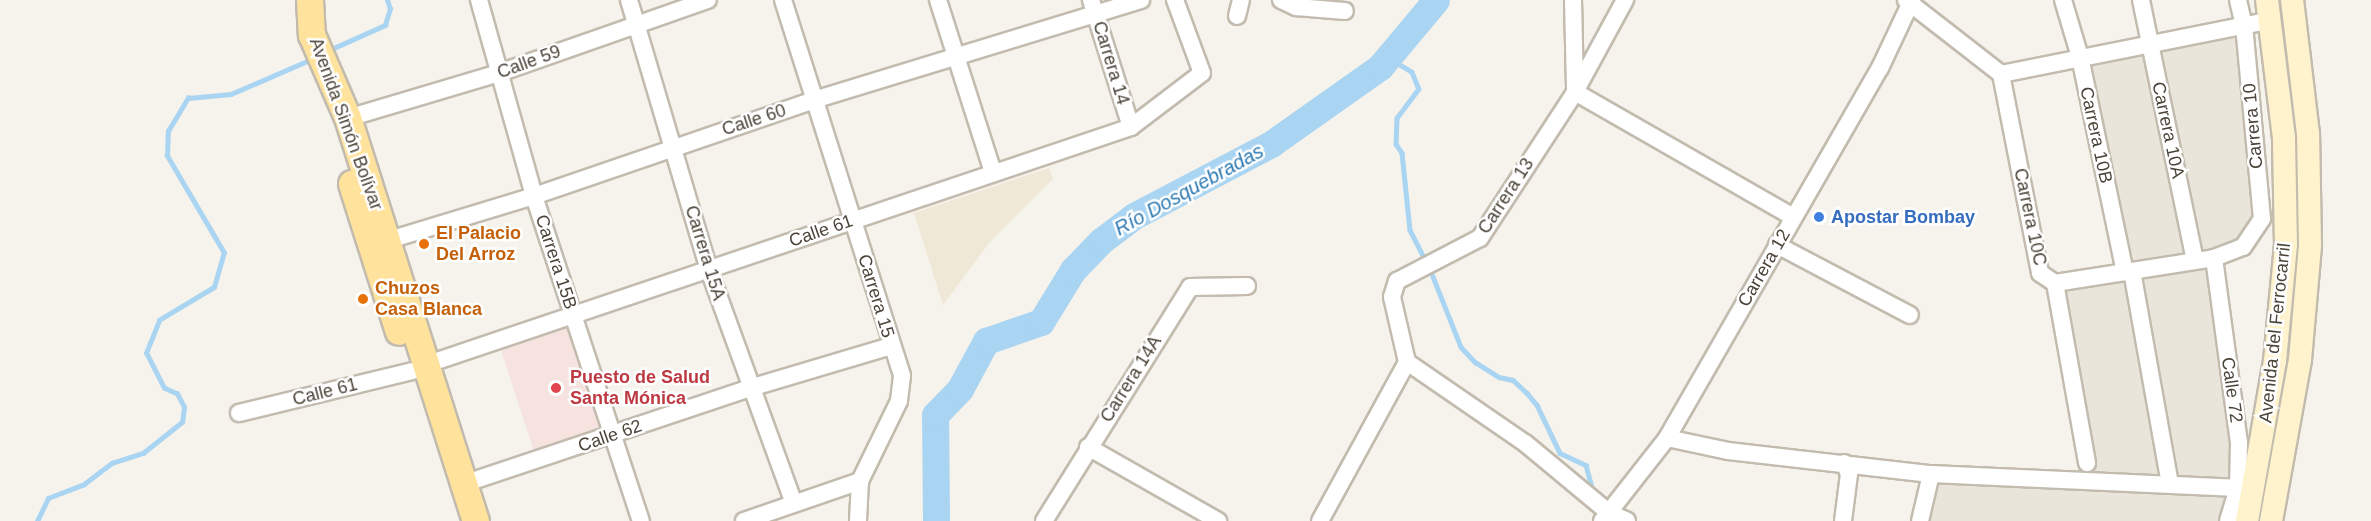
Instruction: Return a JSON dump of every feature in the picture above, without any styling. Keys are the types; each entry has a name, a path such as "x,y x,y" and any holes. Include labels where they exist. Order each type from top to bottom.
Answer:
{"main road":[{"name":"Avenida Simón Bolívar","path":"295,0 304,36 333,124 379,243 420,367 466,483 476,521"},
{"name":"Avenida Simón Bolívar","path":"304,36 310,0"},
{"name":"Avenida del Ferrocarril","path":"2271,521 2299,371 2310,245 2308,134 2292,0"},
{"name":"Avenida del Ferrocarril","path":"2247,521 2275,361 2286,245 2284,138 2269,10"},
{"name":"Avenida Simón Bolívar","path":"320,82 348,118 379,243"},
{"name":"Avenida Simón Bolívar","path":"420,367 460,521"}],"street":[{"name":"Carrera 15B","path":"479,0 502,72 534,196 641,521"},
{"name":"Carrera 15A","path":"629,0 709,270 793,501"},
{"name":"Calle 59","path":"348,118 502,72 636,22 708,0"},
{"name":"Carrera 15","path":"783,0 817,99 852,220 902,376 899,401 860,481 858,521"},
{"path":"938,0 993,172"},
{"name":"Calle 60","path":"379,243 534,196 673,146 957,55 1093,7 1141,0"},
{"name":"Calle 61","path":"239,413 420,367 1131,127 1202,73 1175,0"},
{"path":"1281,0 1296,7 1345,11"},
{"path":"1572,0 1575,92 1793,217"},
{"name":"Carrera 13","path":"1407,362 1392,289 1397,281 1480,238 1575,92 1625,0"},
{"name":"Carrera 10B","path":"2063,0 2080,57 2128,271 2170,484"},
{"name":"Carrera 10A","path":"2141,0 2194,260"},
{"name":"Carrera 10","path":"2214,258 2242,247 2262,219 2244,26 2238,0"},
{"path":"1910,2 2001,74 2244,26 2269,10"},
{"name":"Carrera 12","path":"1605,516 1667,438 1793,217 1910,2"},
{"name":"Carrera 14","path":"1093,7 1131,127"},
{"name":"Carrera 10C","path":"2001,74 2040,273 2055,283 2088,463"},
{"path":"1777,245 1910,315"},
{"path":"2055,283 2214,258"},
{"name":"Calle 72","path":"2214,258 2239,442 2238,488 2228,521"},
{"name":"Carrera 14A","path":"1044,521 1088,447 1190,287 1247,286"},
{"name":"Calle 62","path":"466,483 750,388 891,346"},
{"path":"1320,521 1407,362 1525,443 1605,516 1627,521"},
{"path":"1667,438 1728,451 1844,462 1931,474 2238,488"},
{"path":"1088,447 1218,521"},
{"path":"1842,521 1849,474 1844,462"},
{"path":"1920,521 1931,474"},
{"path":"744,521 793,501 860,481"}],"shaded area":[{"path":"2244,26 2262,219 2249,238 2215,259 2239,442 2228,521 1920,521 1931,474 2073,479 2087,463 2055,283 2124,272 2080,57"},
{"path":"1049,168 1053,179 989,243 943,305 914,213"},
{"name":"Puesto de Salud Santa Mónica","path":"574,316 613,435 537,460 498,341"}],"waterway":[{"path":"327,51 385,25 390,9 387,0"},
{"name":"Río Dosquebradas","path":"936,521 935,415 960,389 986,341 1041,322 1073,270 1101,241 1134,216 1271,144 1380,67 1436,0"},
{"path":"1392,55 1397,63 1412,72 1419,89 1397,118 1396,144 1402,153 1410,230 1426,262"},
{"path":"37,521 48,498 84,484 112,463 143,453 182,422 184,407 177,394 164,388 146,353 159,320 214,287 224,253 167,156 168,131 188,98 231,94 314,58"},
{"path":"1430,269 1461,347 1475,362 1499,377 1513,380 1527,393 1537,405 1560,453 1586,465 1592,487"}],"place":[{"name":"Apostar Bombay","path":"1819,217"},
{"name":"El Palacio Del Arroz","path":"424,244"},
{"name":"Chuzos Casa Blanca","path":"363,299"},
{"name":"Puesto de Salud Santa Mónica","path":"556,388"}]}
